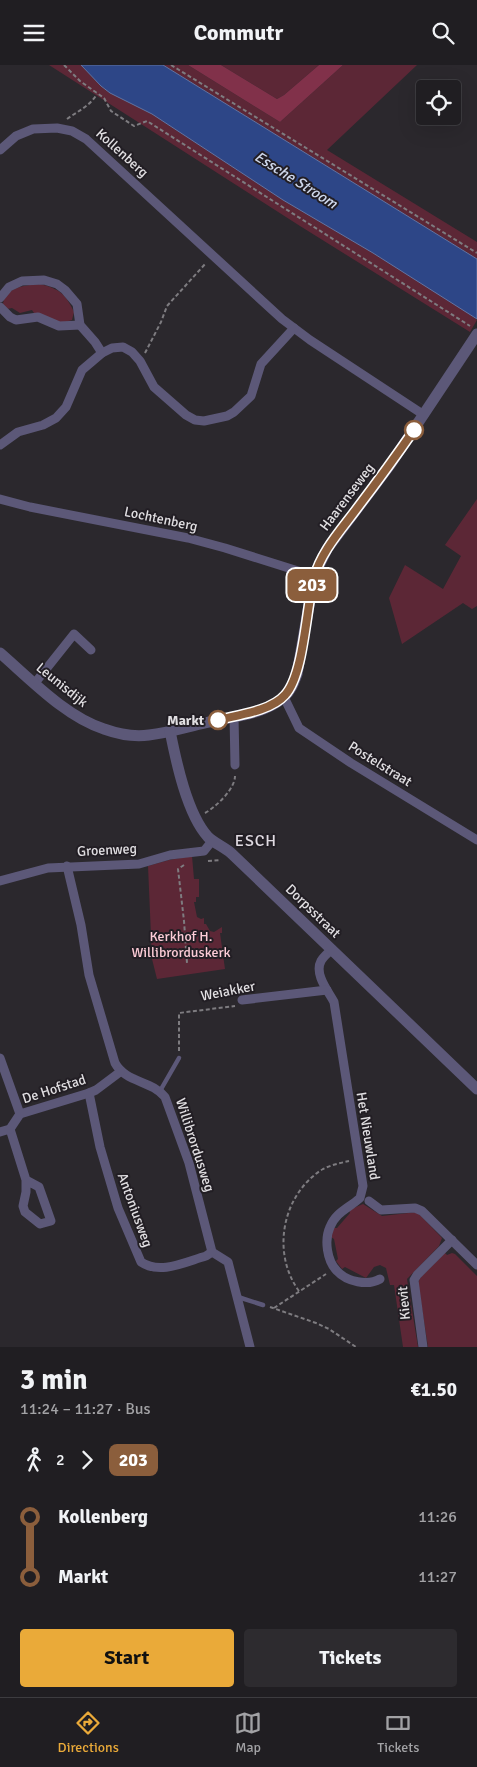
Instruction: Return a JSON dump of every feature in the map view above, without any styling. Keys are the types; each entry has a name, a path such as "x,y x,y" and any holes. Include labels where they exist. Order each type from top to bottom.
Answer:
{"street":[{"name":"Kollenberg","path":"0,150 16,136 33,129 57,127 72,131 86,139 294,329 424,415"},
{"path":"0,298 9,287 22,281 44,280 57,284 76,303 80,325 102,353"},
{"path":"0,307 16,320 38,317 59,326 80,325"},
{"path":"0,445 18,432 43,425 56,418 66,407 82,369 102,353 123,347 132,351 140,361 154,387 186,415 204,421 220,418 234,412 251,397 261,364 294,329"},
{"name":"Haarenseweg","path":"284,697 294,684 297,674 314,576 327,549 390,465 424,415 474,330"},
{"name":"Lochtenberg","path":"0,499 30,507 225,547 314,576"},
{"path":"35,683 74,634 91,650"},
{"name":"Leunisdijk","path":"0,653 83,721 104,729 140,735 170,731 234,716"},
{"path":"235,765 234,716 257,711 284,697"},
{"name":"Postelstraat","path":"284,697 299,728 351,763 477,840"},
{"name":"Dorpsstraat","path":"170,731 178,771 197,819 212,841 231,853 477,1089"},
{"name":"Groenweg","path":"0,881 38,869 139,864 170,855 204,851 212,841"},
{"path":"68,867 81,925 89,975 115,1063 120,1072"},
{"name":"Het Nieuwland","path":"332,949 321,961 320,977 334,1002 363,1186 360,1198 344,1208 335,1217 329,1228 328,1252 335,1268"},
{"name":"Weiakker","path":"242,1000 327,990"},
{"path":"0,1058 20,1115"},
{"name":"Willibrordusweg","path":"120,1072 153,1086 160,1091 167,1103 189,1163 212,1252"},
{"name":"De Hofstad","path":"10,1129 20,1115 96,1090 120,1072"},
{"name":"Antoniusweg","path":"89,1093 100,1147 112,1189 141,1262 148,1267 158,1268 206,1256 212,1252"},
{"path":"0,1132 10,1129 26,1180 23,1206 25,1212 40,1224 51,1221 39,1187 26,1180"},
{"path":"369,1201 381,1210 415,1207 422,1211 477,1265"},
{"name":"Kievit","path":"423,1347 414,1281 416,1275 452,1240"},
{"path":"212,1252 228,1262 250,1347"},
{"path":"335,1268 337,1272 348,1279 360,1283 373,1283 380,1279"}],"lane":[{"path":"160,1091 179,1058"},
{"path":"238,1300 263,1305"}],"path":[{"path":"64,65 80,81 104,98 111,111 134,126 147,121 474,330"},
{"path":"171,65 477,253"},
{"path":"57,127 88,106 97,94"},
{"path":"258,123 261,120"},
{"path":"140,361 161,322 167,306 213,256"},
{"path":"197,819 217,807 235,781 235,765"},
{"path":"200,862 223,859 231,853"},
{"path":"186,963 184,921 178,869 181,865 187,864"},
{"name":"Weiakker","path":"179,1058 179,1013 238,1006 242,1000"},
{"path":"299,1291 287,1272 283,1240 290,1207 306,1184 320,1172 335,1165 359,1159"},
{"path":"274,1308 335,1268"},
{"path":"263,1305 322,1326 356,1347"}],"green space":[{"path":"49,65 81,65 110,93 152,114 283,200 460,307 477,320 470,332 300,226"},
{"path":"163,65 188,65 280,122 343,65 417,65 327,150 477,242 477,259"},
{"path":"221,65 319,65 277,99"},
{"path":"40,284 57,290 68,300 74,312 72,320 62,323 34,313 32,310 20,313 12,308 7,309 3,304 5,298 12,290 23,286"},
{"path":"477,499 477,606 472,609 463,603 402,644 389,598 405,565 443,589 461,556 445,545"},
{"name":"Kerkhof H. Willibrorduskerk","path":"192,856 194,879 199,879 199,897 196,897 196,902 194,902 197,917 204,918 204,924 206,924 210,931 214,932 222,927 222,933 220,933 225,969 157,979 152,959 148,866"},
{"path":"363,1204 382,1216 417,1212 442,1238 439,1246 407,1279 418,1347 403,1347 394,1285 390,1285 386,1268 380,1265 374,1267 366,1278 345,1267 342,1269 336,1261 338,1259 334,1239 331,1237 334,1228 337,1228 350,1213 349,1210"},
{"path":"445,1253 447,1255 455,1254 477,1276 477,1347 428,1347 418,1283 420,1278"}],"shaded area":[{"path":"188,65 221,65 277,99 319,65 343,65 280,122"}],"water":[{"name":"Essche Stroom","path":"81,65 163,65 477,259 477,319 373,253 283,200 152,114 110,93"}],"bus line":[{"name":"203","path":"218,720 257,711 275,703 284,697 294,684 314,576 323,555 414,430"}],"place":[{"name":"Markt","path":"218,720"}],"district":[{"name":"ESCH","path":"256,841"}]}
